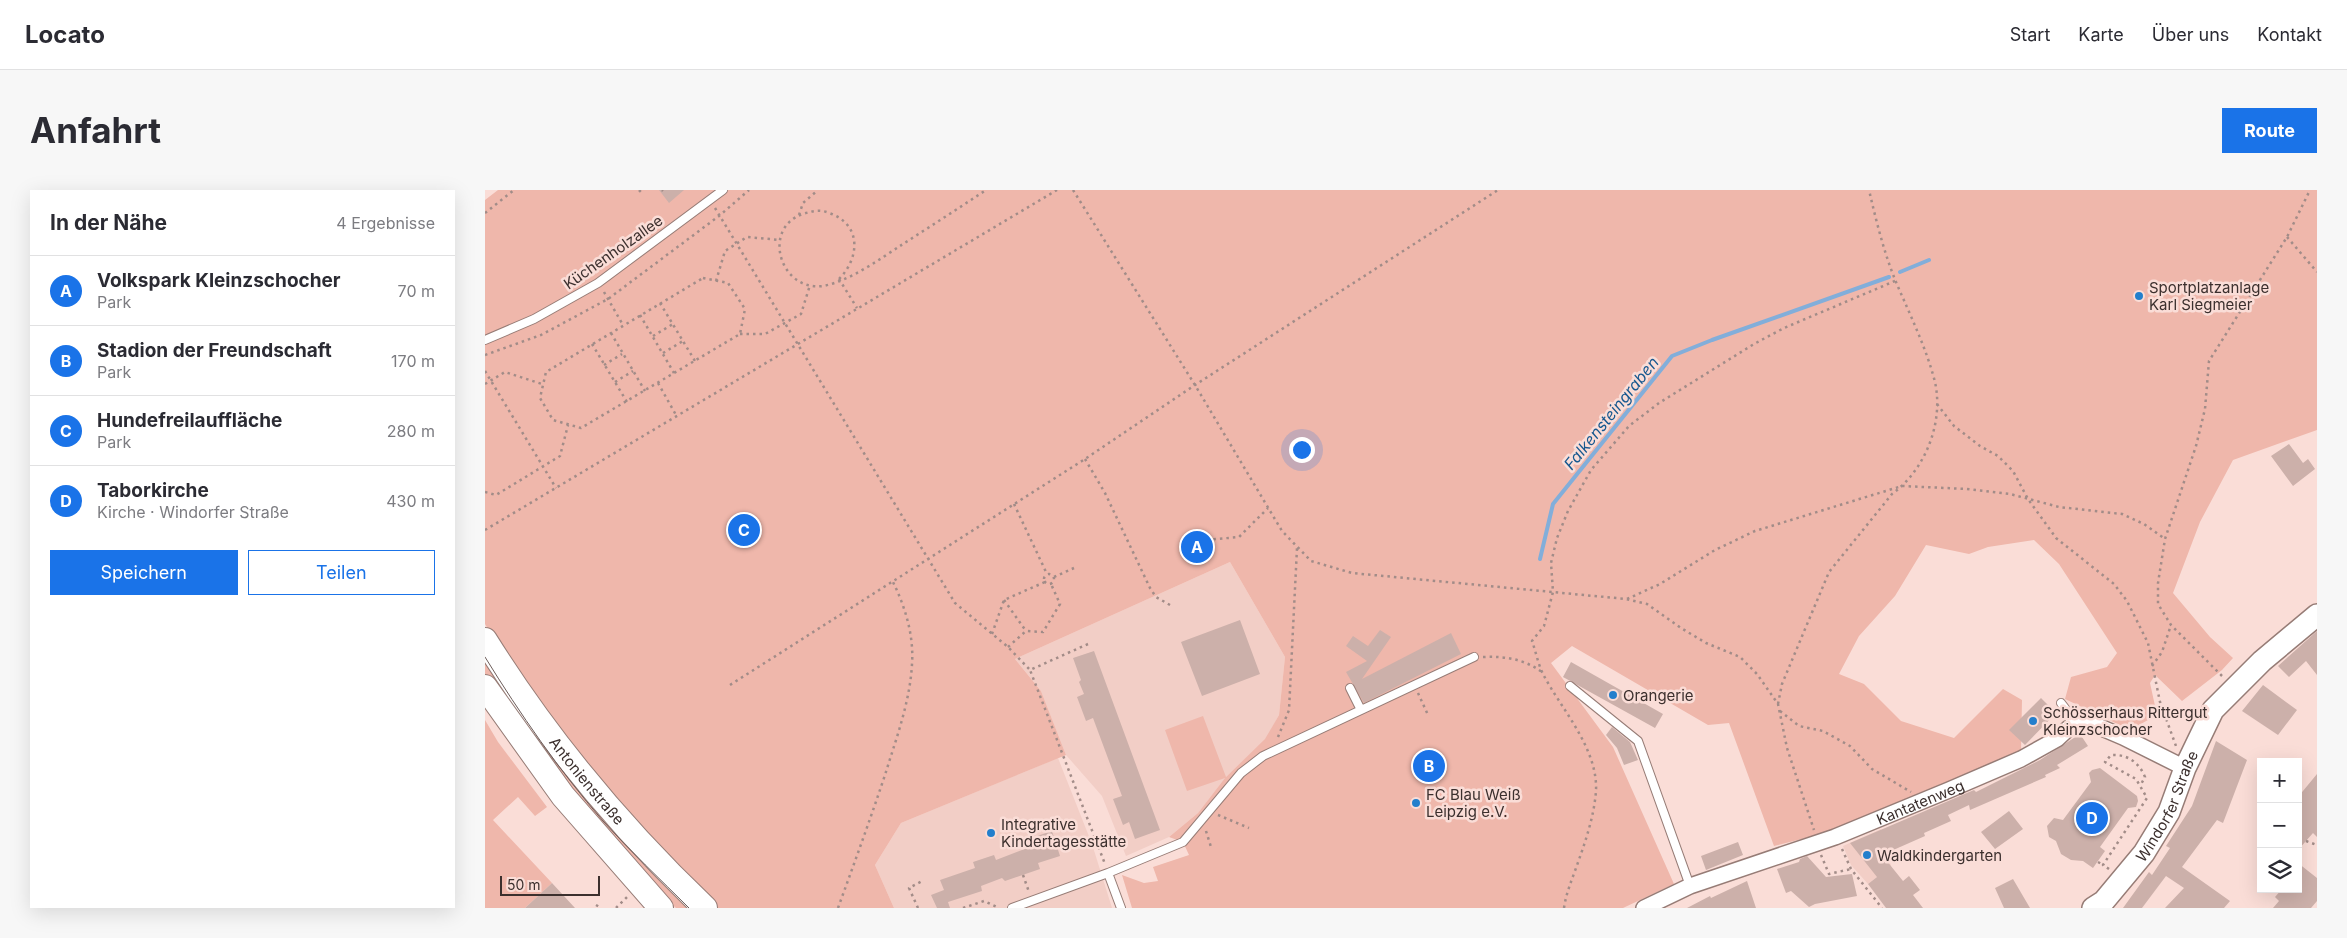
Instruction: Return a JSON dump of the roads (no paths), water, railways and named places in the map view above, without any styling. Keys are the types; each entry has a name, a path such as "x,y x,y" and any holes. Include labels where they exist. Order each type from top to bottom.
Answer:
{"main road":[{"name":"Antonienstraße","path":"485,640 525,702 585,780 638,843 705,908"},
{"name":"Antonienstraße","path":"485,687 563,796 661,908"}],"street":[{"name":"Windorfer Straße","path":"2102,906 2144,853 2169,812 2185,768 2213,710 2262,661 2317,615"},
{"name":"Kantatenweg","path":"1644,908 1690,886 1835,837 1919,803 2021,759 2057,739 2072,725 2081,722"},
{"path":"2081,722 2095,725 2123,737 2185,768"}],"lane":[{"name":"Küchenholzallee","path":"485,340 534,319 598,283 722,190"},
{"path":"1012,908 1109,873 1183,842 1241,773 1263,756 1474,657"},
{"path":"1570,686 1638,741 1690,886"},
{"path":"1350,688 1361,710"},
{"path":"2061,703 2071,716 2081,722"},
{"path":"1109,873 1121,908"}],"waterway":[{"name":"Falkensteingraben","path":"1900,272 1929,260"},
{"name":"Falkensteingraben","path":"1540,559 1553,504 1672,356 1889,277"}],"tram line":[{"path":"485,657 541,741 587,802 624,843 689,908"}],"place":[{"name":"Sportplatzanlage Karl Siegmeier","path":"2139,296"},
{"name":"Hundefreilauffläche","path":"744,530"},
{"name":"Volkspark Kleinzschocher","path":"1197,547"},
{"name":"Orangerie","path":"1613,695"},
{"name":"Schösserhaus Rittergut Kleinzschocher","path":"2033,721"},
{"name":"Stadion der Freundschaft","path":"1429,766"},
{"name":"FC Blau Weiß Leipzig e.V.","path":"1416,803"},
{"name":"Taborkirche","path":"2092,818"},
{"name":"Integrative Kindertagesstätte","path":"991,833"},
{"name":"Waldkindergarten","path":"1867,855"}]}
